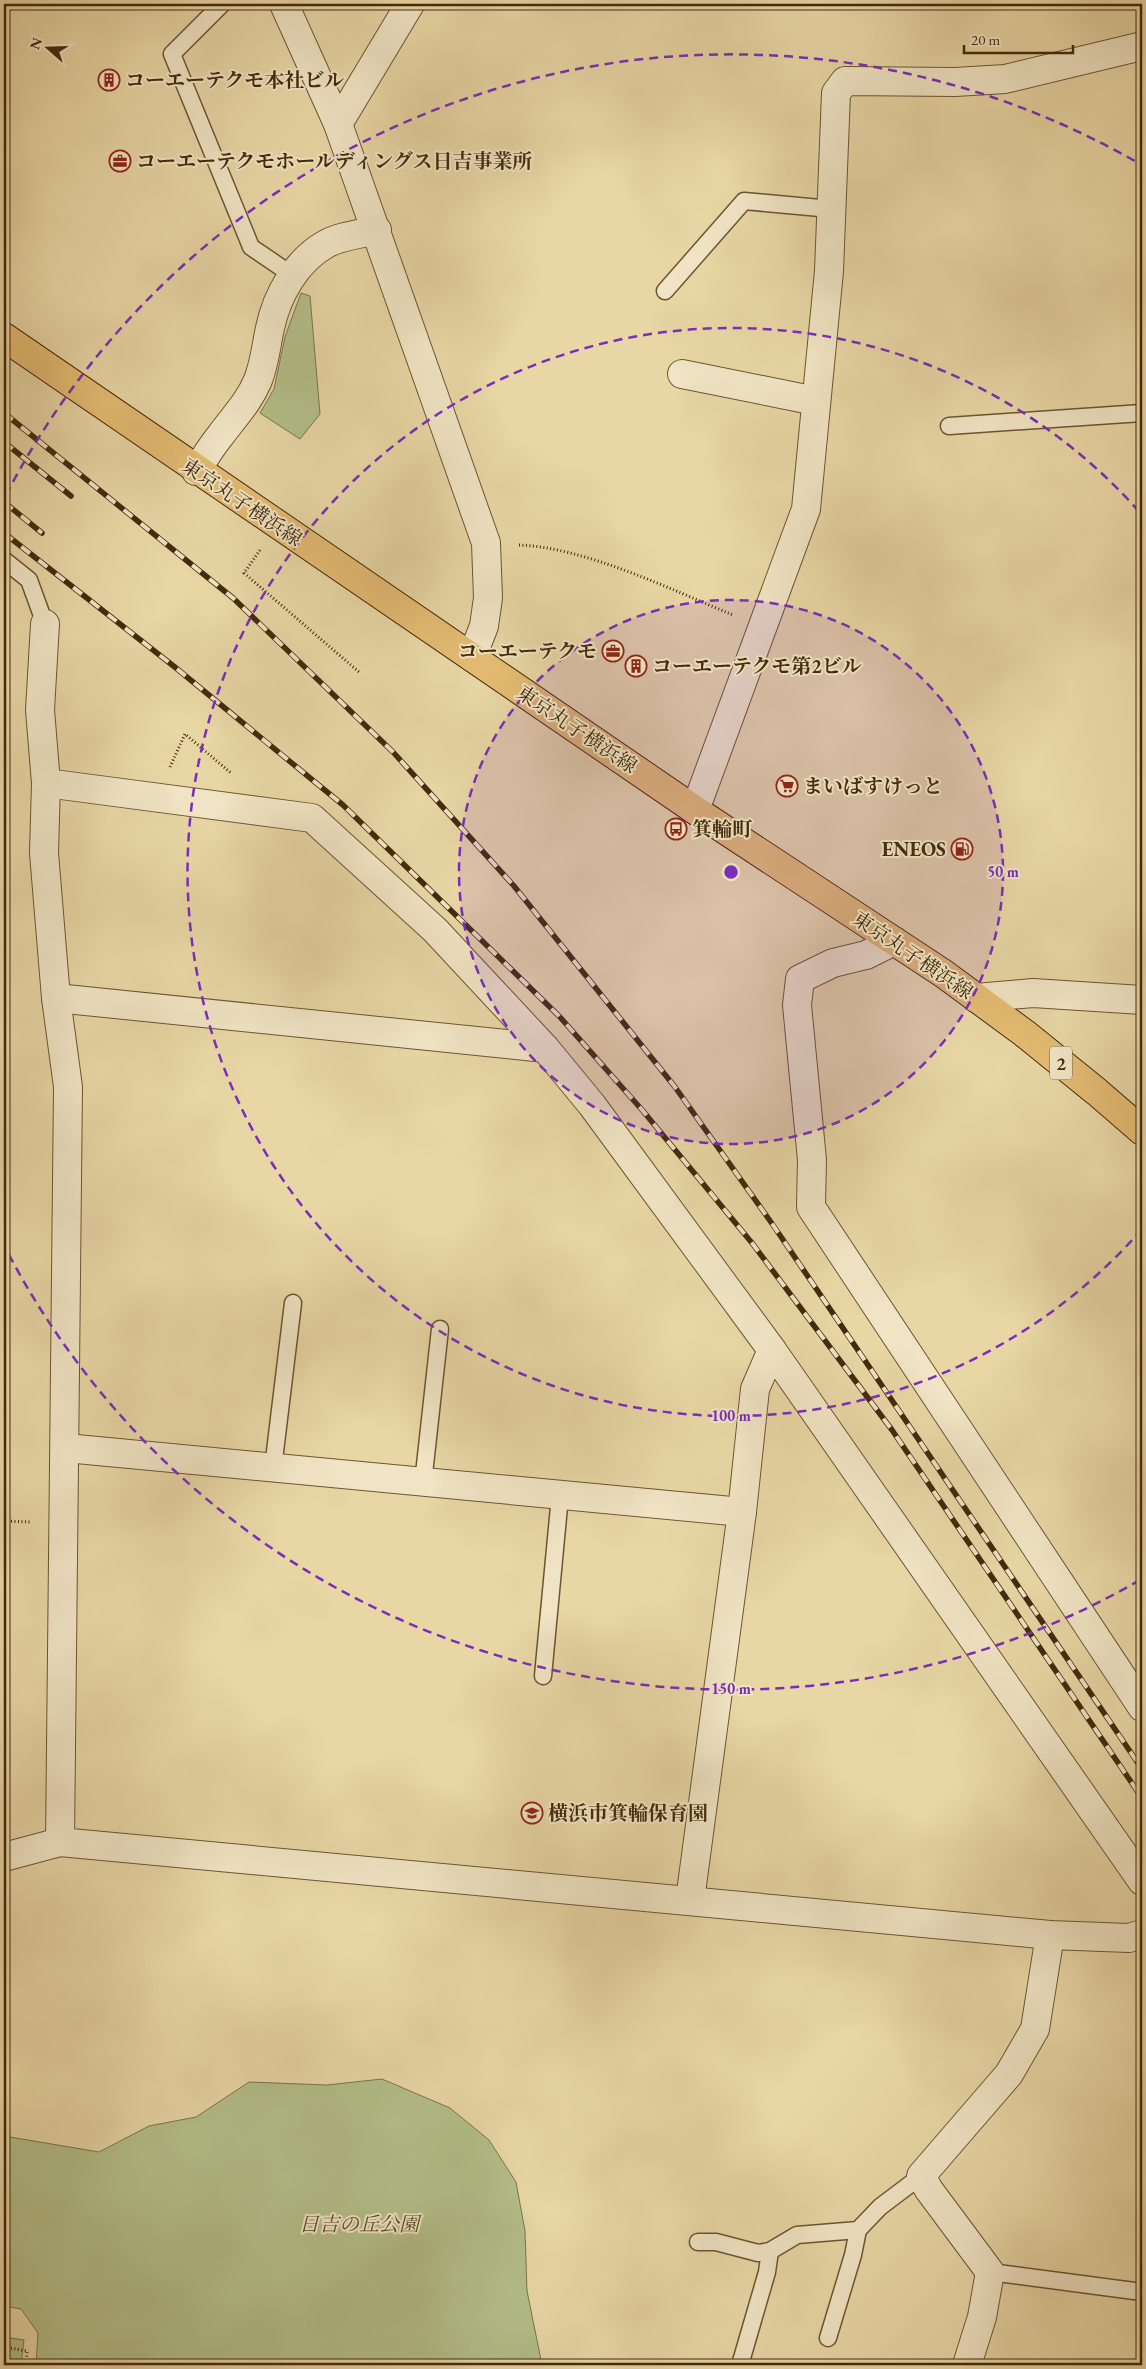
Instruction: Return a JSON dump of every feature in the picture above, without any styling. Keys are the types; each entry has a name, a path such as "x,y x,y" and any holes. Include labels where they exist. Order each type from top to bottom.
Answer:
{"main road":[{"name":"東京丸子横浜線","path":"4,337 196,471 976,998 1097,1092 1142,1131"}],"street":[{"path":"284,4 338,124 377,230 486,544 488,598 484,626 472,657"},
{"path":"338,124 410,4"},
{"path":"696,810 806,509 829,271 836,93 845,81 955,82 1005,80 1142,46"},
{"path":"196,471 220,436 243,409 258,381 267,355 270,327 279,301 292,275 307,257 327,243 377,230"},
{"path":"682,374 816,401"},
{"path":"45,624 40,710 46,783 44,853 56,998 68,1087 66,1448 60,1842"},
{"path":"46,783 312,818 435,930 545,1048 592,1105 772,1350 1142,1881"},
{"path":"894,941 866,955 833,964 800,979 798,1005 812,1160 811,1207 1142,1708"},
{"path":"976,998 1033,993 1142,1000"},
{"path":"56,998 545,1048"},
{"path":"690,1900 742,1512 756,1389 772,1350"},
{"path":"66,1448 742,1512"},
{"path":"4,1857 60,1842 1050,1935 1129,1938 1142,1934"},
{"path":"967,2365 982,2317 990,2272 929,2190 921,2176 1009,2074 1035,2029 1050,1935"}],"lane":[{"path":"222,4 172,54 251,247 292,275"},
{"path":"665,291 744,201 831,209"},
{"path":"949,426 1142,413"},
{"path":"4,560 29,580 45,624"},
{"path":"273,1468 293,1303"},
{"path":"423,1483 440,1329"},
{"path":"543,1676 560,1496"},
{"path":"828,2338 853,2255 858,2230 880,2208 921,2176"},
{"path":"698,2242 716,2242 758,2253 770,2251 797,2235 858,2230"},
{"path":"740,2365 767,2272 770,2251"},
{"path":"990,2272 1142,2292"}],"path":[{"path":"486,544 526,545 570,553 619,569 763,626"},
{"path":"244,573 359,672"},
{"path":"185,734 234,774"},
{"path":"4,2347 27,2351 26,2365"}],"green space":[{"path":"301,293 310,296 320,414 300,439 260,413 274,389 285,337"},
{"name":"日吉の丘公園","path":"382,2079 450,2108 489,2140 516,2182 525,2231 527,2291 542,2365 36,2365 38,2333 21,2309 4,2306 4,2136 99,2152 149,2126 196,2117 249,2082 327,2085"},
{"path":"4,2337 24,2340 21,2365 4,2365"}],"railway":[{"path":"4,413 233,598 393,752 514,886 675,1087 773,1225 1142,1769"},
{"path":"4,442 71,496"},
{"path":"4,502 42,533"},
{"path":"4,533 176,668 343,805 559,1016 643,1111 752,1243 892,1430 1142,1798"}],"place":[{"name":"コーエーテクモ本社ビル","path":"109,80"},
{"name":"コーエーテクモホールディングス日吉事業所","path":"120,161"},
{"name":"コーエーテクモ","path":"613,651"},
{"name":"コーエーテクモ第2ビル","path":"636,666"},
{"name":"まいばすけっと","path":"787,786"},
{"name":"箕輪町","path":"676,829"},
{"name":"ENEOS","path":"962,849"},
{"name":"横浜市箕輪保育園","path":"532,1813"}]}
